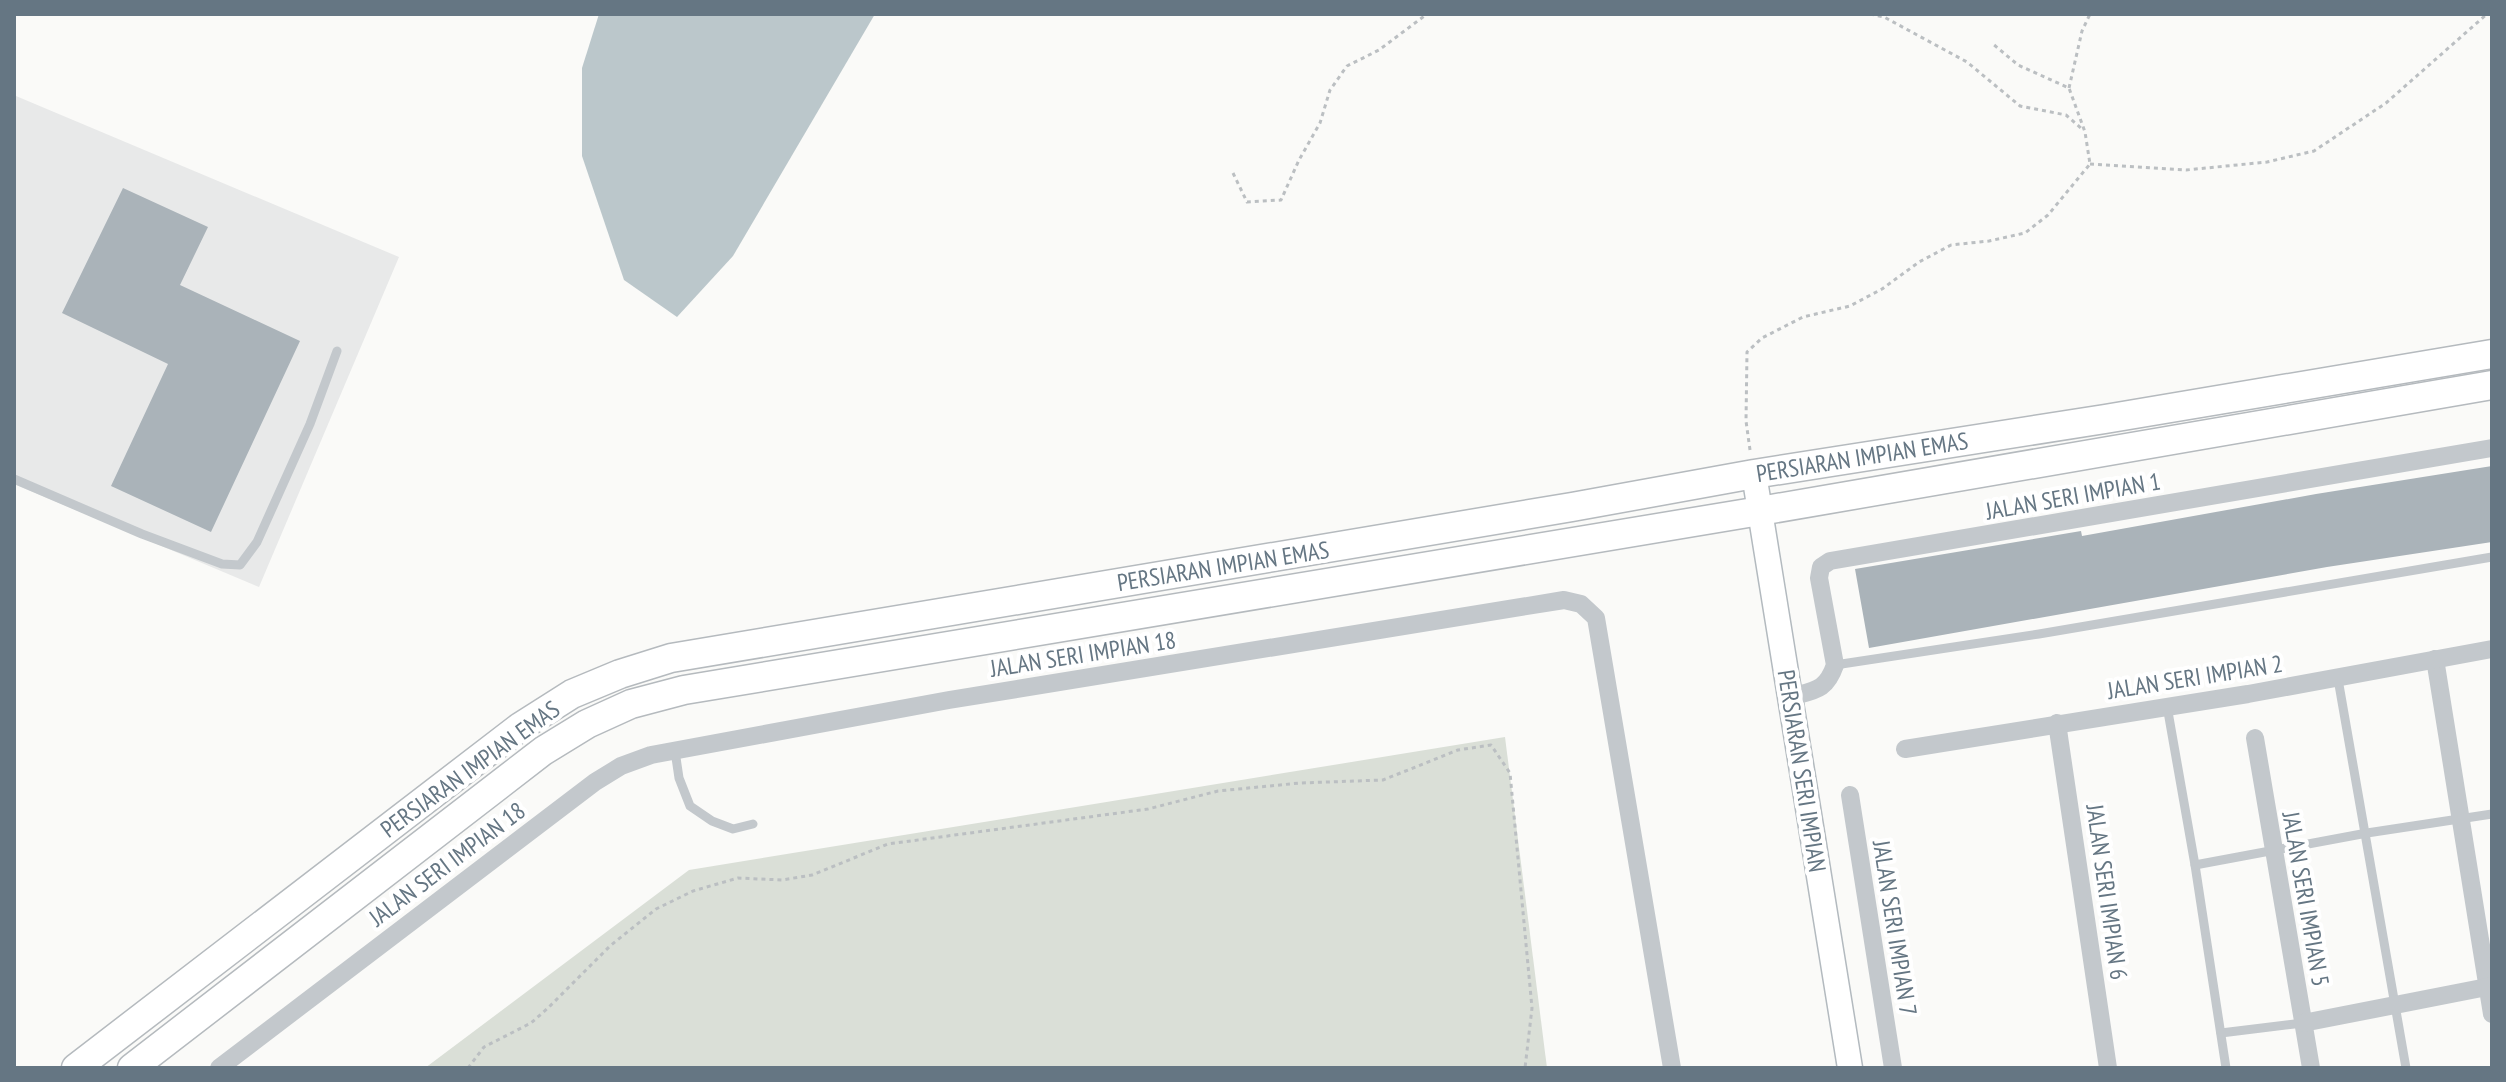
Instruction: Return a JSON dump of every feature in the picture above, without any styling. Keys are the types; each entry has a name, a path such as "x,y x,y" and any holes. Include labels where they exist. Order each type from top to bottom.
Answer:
{"main road":[{"name":"PERSIARAN IMPIAN EMAS","path":"76,1068 520,727 572,694 671,658 1754,474 2492,354"},
{"name":"PERSIARAN IMPIAN EMAS","path":"132,1068 543,751 587,724 631,704 684,690 1760,511 2492,385"}],"street":[{"name":"JALAN SERI IMPIAN 1","path":"1835,665 1819,578 1821,567 1830,561 2492,448"},
{"name":"PERSIARAN SERI IMPIAN","path":"1754,474 1850,1068"},
{"name":"JALAN SERI IMPIAN 18","path":"219,1068 595,782 621,766 651,755 949,700 1564,600 1581,604 1596,618 1672,1068"},
{"name":"JALAN SERI IMPIAN 2","path":"1905,749 2338,679 2492,649"},
{"path":"2435,659 2490,986 2492,1014"},
{"path":"1790,697 1822,688 1835,665"},
{"name":"JALAN SERI IMPIAN 6","path":"2057,723 2108,1068"},
{"name":"JALAN SERI IMPIAN 5","path":"2255,738 2311,1068"},
{"name":"JALAN SERI IMPIAN 7","path":"1850,795 1893,1068"},
{"path":"2303,1023 2490,986"}],"lane":[{"path":"14,479 142,534 222,564 240,565 257,542 310,424 337,351"},
{"path":"1835,665 2039,634 2492,557"},
{"path":"2338,679 2406,1068"},
{"path":"2167,706 2226,1068"},
{"path":"675,751 679,778 690,806 712,821 733,829 753,824"},
{"path":"2195,865 2367,833 2492,814"},
{"path":"2221,1033 2303,1023"}],"path":[{"path":"1233,173 1247,202 1281,200 1320,123 1330,90 1347,66 1379,50 1427,14"},
{"path":"1870,14 1884,17 1967,62 2020,106 2066,115 2085,132"},
{"path":"1754,474 1746,421 1747,352 1762,338 1803,317 1850,306 1951,245 2025,233 2048,215 2090,164 2085,132 2069,88 2082,31 2090,14"},
{"path":"2090,164 2186,170 2267,162 2314,151 2386,103 2487,14"},
{"path":"1993,44 2018,65 2069,88"},
{"path":"468,1068 484,1047 531,1023 610,946 656,909 693,891 738,878 782,880 812,875 888,844 1148,809 1218,791 1300,783 1383,780 1458,750 1491,745 1510,773 1532,1008 1525,1068"}],"shaded area":[{"path":"599,14 875,14 733,256 677,317 624,280 582,156 582,68"},
{"path":"16,96 399,257 259,587 14,484"},
{"path":"1505,737 1547,1068 425,1068 689,870"}],"building":[{"path":"123,188 208,227 180,285 300,341 211,532 111,486 168,364 62,313"},
{"path":"2492,466 2492,542 2327,567 1869,648 1855,569 2081,531 2082,536"}]}
